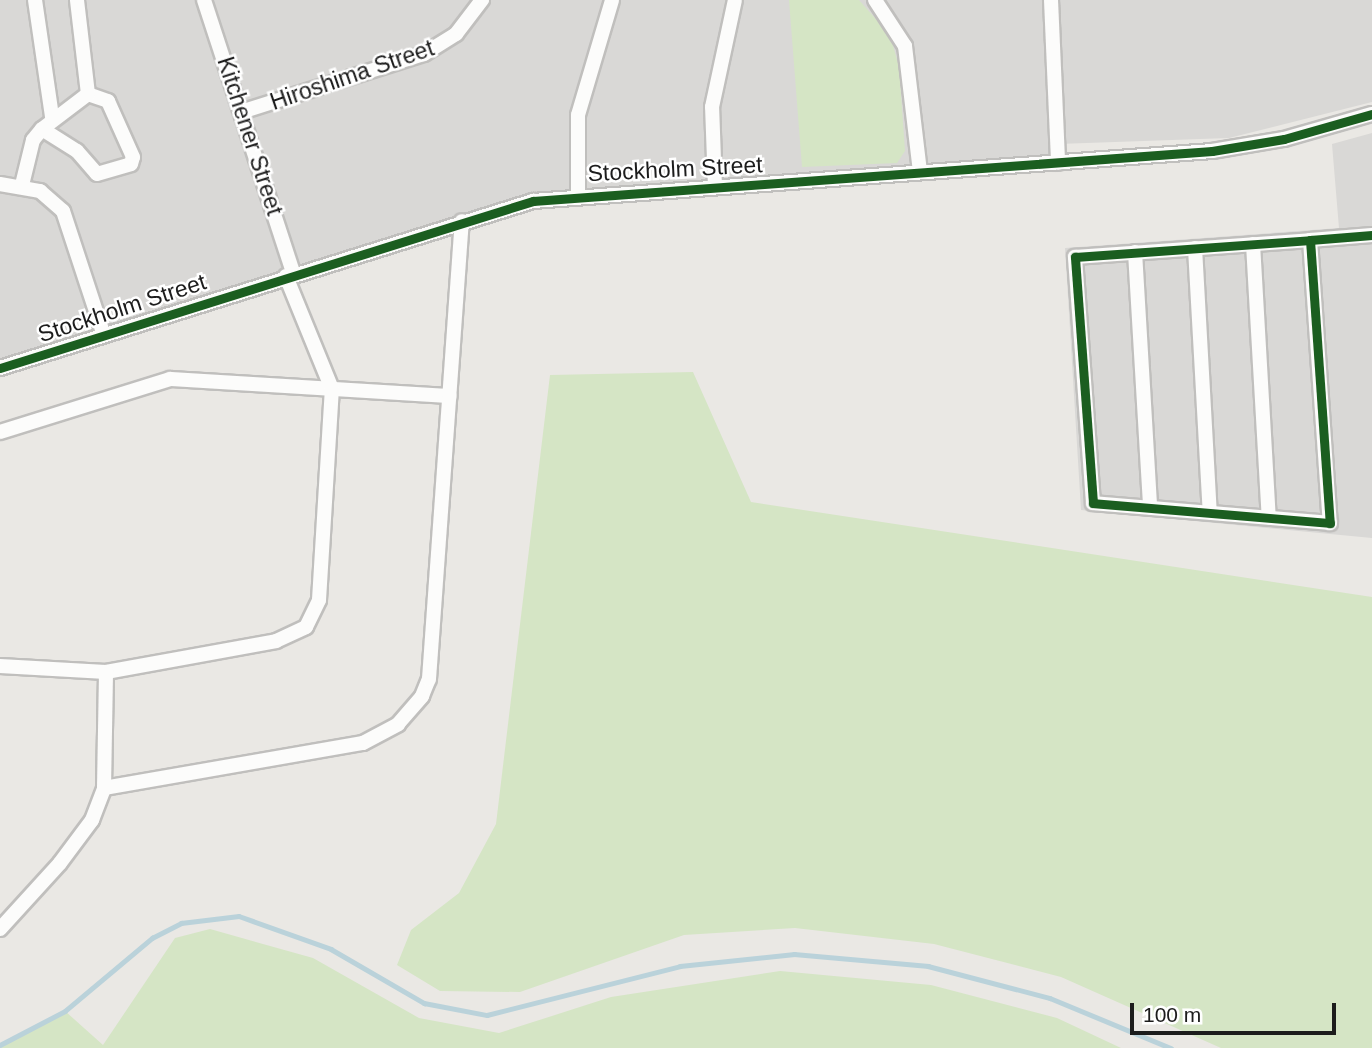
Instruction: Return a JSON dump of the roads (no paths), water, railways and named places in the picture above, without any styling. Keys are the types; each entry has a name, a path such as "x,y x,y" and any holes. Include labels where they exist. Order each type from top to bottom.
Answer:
{"street":[{"path":"35,0 52,117"},
{"path":"78,0 88,94"},
{"name":"Kitchener Street","path":"204,0 244,111 290,274 332,390"},
{"name":"Hiroshima Street","path":"244,111 424,54 456,34 482,0"},
{"path":"578,194 578,115 612,0"},
{"path":"715,187 712,107 735,0"},
{"path":"875,0 905,46 920,172"},
{"path":"1051,0 1058,163"},
{"path":"22,185 33,141 41,129 52,117 88,94"},
{"path":"41,129 77,151 97,174 131,164 133,157 108,101 88,94"},
{"name":"Stockholm Street","path":"0,368 462,220 578,194 1058,163 1246,146 1372,114"},
{"path":"0,184 22,185 47,196 66,216 103,333"},
{"path":"104,788 363,743 382,736 412,710 429,679 462,220"},
{"path":"1310,240 1330,523 1093,503 1075,257 1372,235 1372,247"},
{"path":"1253,244 1269,518"},
{"path":"1195,248 1210,513"},
{"path":"1135,252 1150,508"},
{"path":"0,432 170,379 449,396"},
{"path":"0,666 106,672 276,642 306,627 319,600 332,390"},
{"path":"0,929 68,852 92,820 104,788 106,672"}],"waterway":[{"path":"0,1045 65,1011 152,938 181,923 239,916 331,949 424,1003 487,1015 680,966 794,954 928,966 1050,998 1171,1048"}]}
